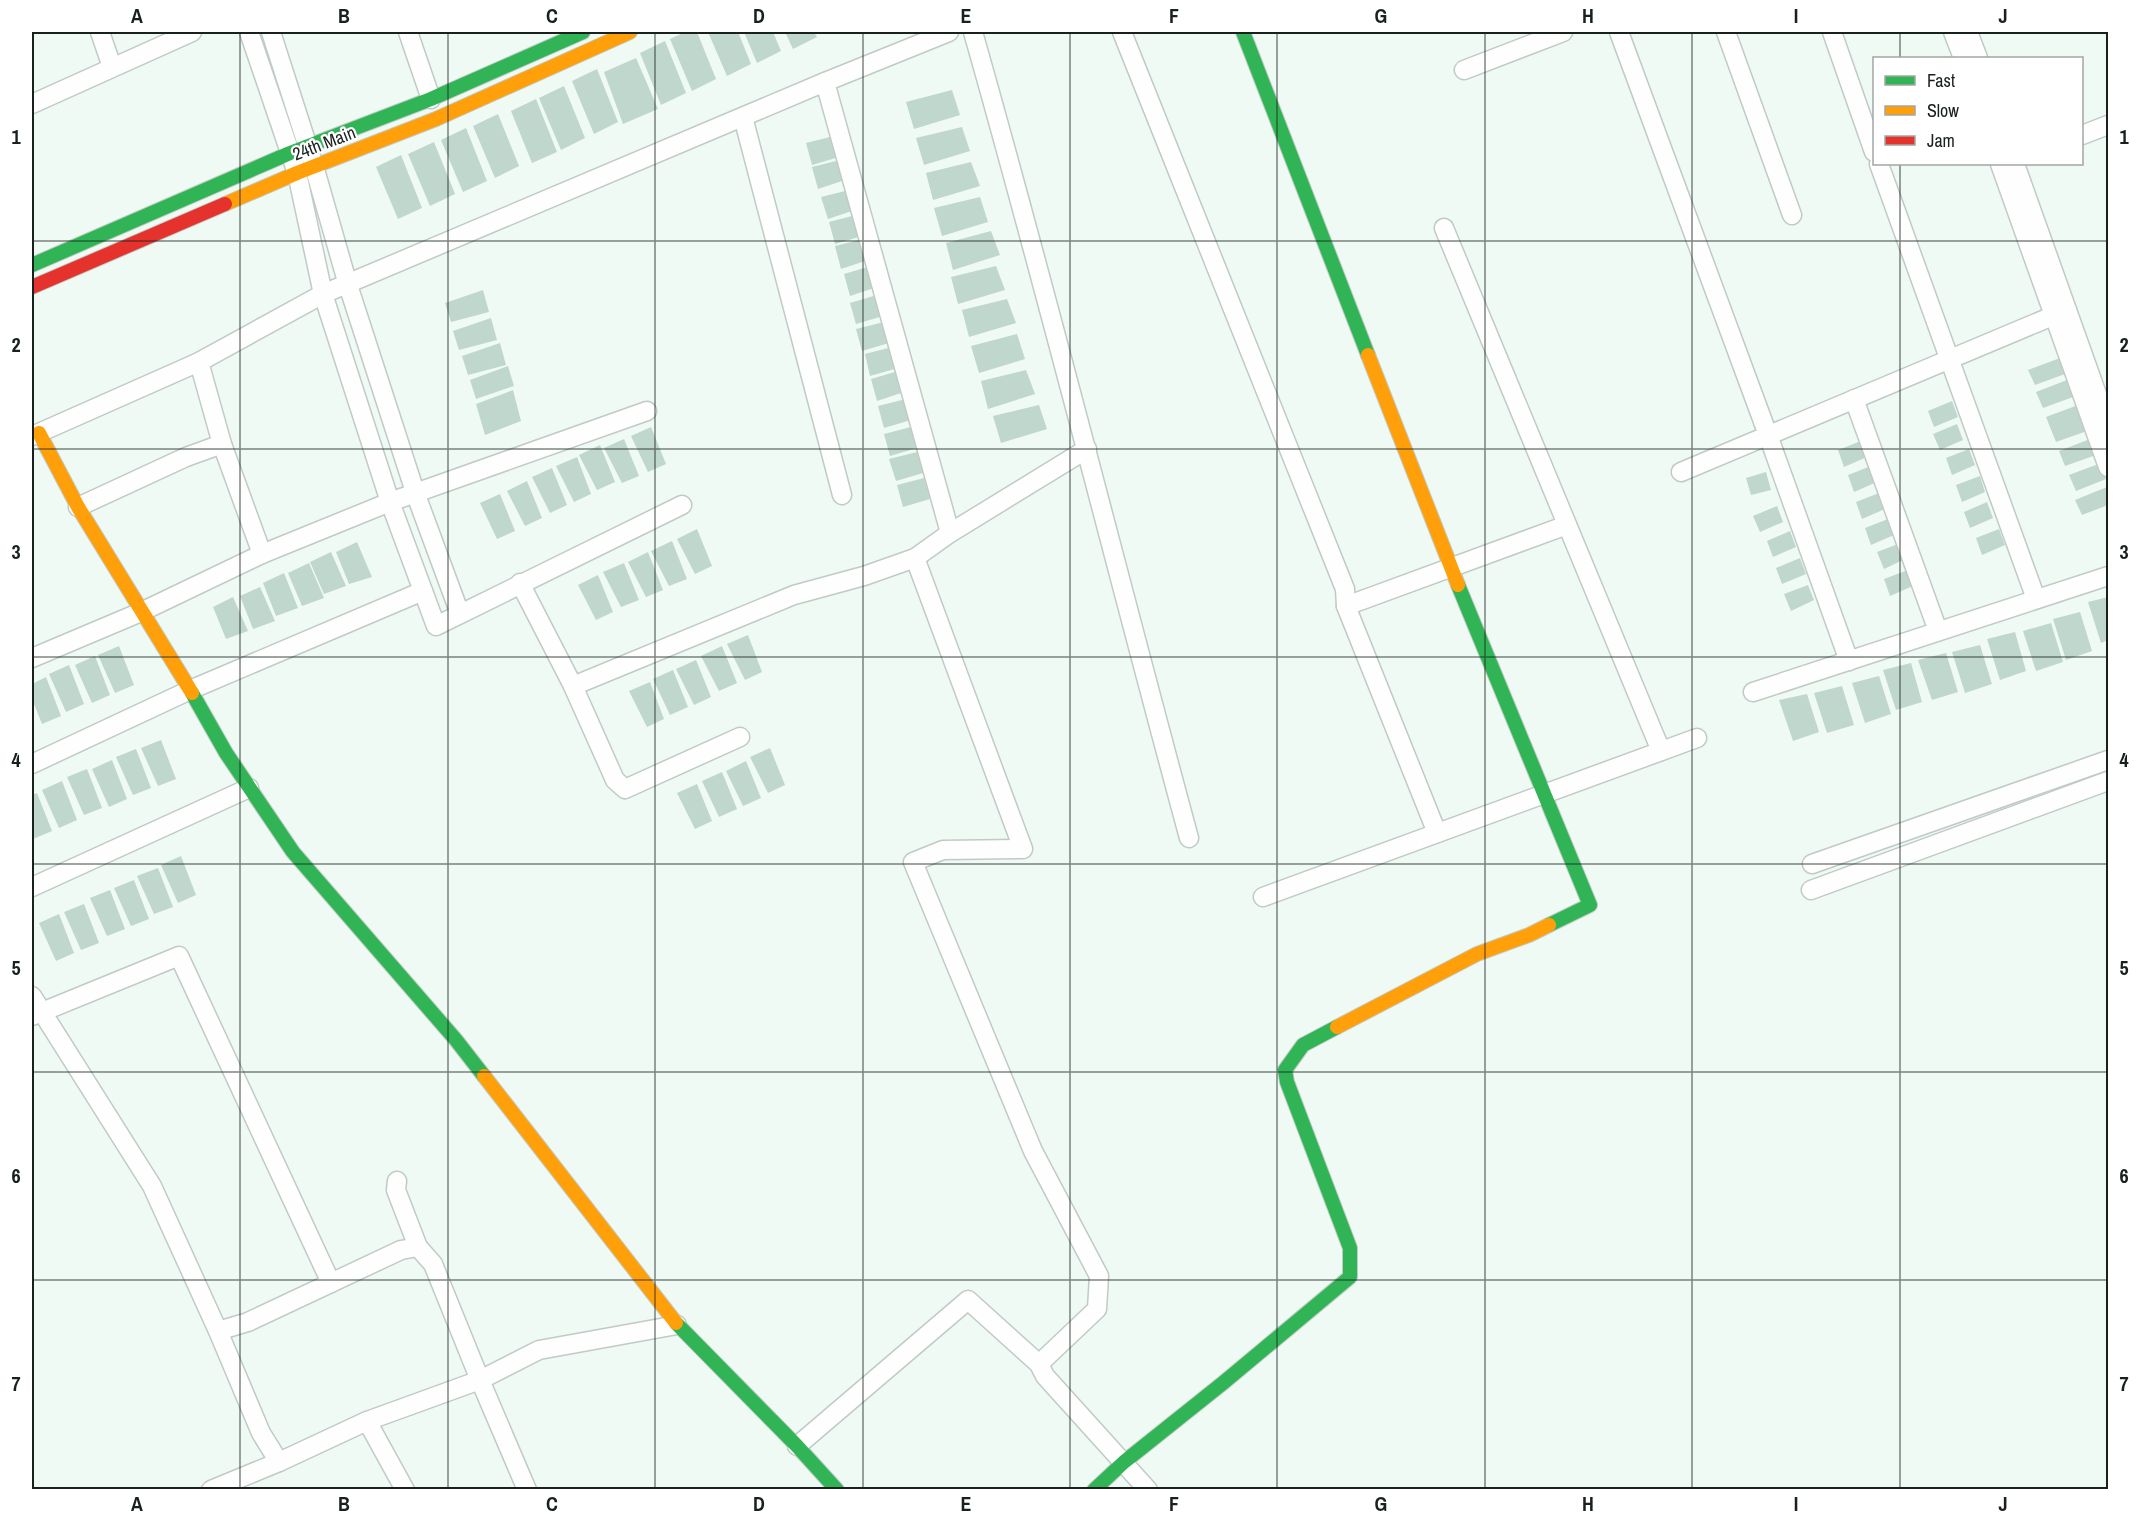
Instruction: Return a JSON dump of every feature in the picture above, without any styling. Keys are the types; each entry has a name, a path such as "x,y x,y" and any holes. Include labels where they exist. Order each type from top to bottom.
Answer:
{"street":[{"path":"100,32 112,66"},
{"path":"32,104 112,66 192,32"},
{"path":"249,32 297,173 323,294 390,502 436,626 682,505"},
{"path":"271,32 308,146 348,285 416,495 460,614"},
{"path":"408,32 431,99"},
{"path":"32,265 290,153 431,99 583,32"},
{"name":"24th Main","path":"32,287 297,173 436,119 630,32"},
{"path":"837,1490 797,1446 677,1325 456,1040 293,852 225,753 190,690 35,434 199,362 323,294 949,32"},
{"path":"973,32 1087,449 1110,544 1189,838"},
{"path":"1122,32 1345,589 1346,606 1437,833"},
{"path":"1094,1490 1124,1462 1233,1376 1350,1277 1350,1248 1287,1082 1285,1070 1304,1045 1477,954 1529,935 1590,905 1451,568 1244,32"},
{"path":"1464,70 1563,32"},
{"path":"1619,32 1768,435 1848,661"},
{"path":"1726,32 1792,215"},
{"path":"1832,32 1873,146"},
{"path":"1953,32 1963,57"},
{"path":"1968,32 1978,57"},
{"path":"825,82 950,533"},
{"path":"743,117 842,495"},
{"path":"2083,135 2109,125"},
{"path":"1878,165 2037,599"},
{"path":"2000,165 2109,425"},
{"path":"2015,165 2109,467"},
{"path":"1444,228 1660,751"},
{"path":"1681,472 2061,312"},
{"path":"199,362 222,444 262,554"},
{"path":"1854,399 1938,631"},
{"path":"32,658 141,612 262,554 390,502 416,495 647,411"},
{"path":"78,507 186,456 222,444"},
{"path":"573,686 794,595 864,576 915,558 950,533 1087,449"},
{"path":"1346,606 1567,525"},
{"path":"915,558 1023,849 943,850 913,862 1033,1151 1099,1276 1097,1309 1040,1364"},
{"path":"1753,692 2109,576"},
{"path":"520,583 573,686 615,780 625,789 740,737"},
{"path":"32,764 190,690 423,591"},
{"path":"1263,897 1697,738"},
{"path":"1812,864 2109,759"},
{"path":"1811,890 2109,780"},
{"path":"32,887 249,788"},
{"path":"37,1014 179,956 331,1284"},
{"path":"32,996 37,1014 152,1186 219,1331 261,1433 279,1462"},
{"path":"397,1181 396,1191 418,1247 433,1264 527,1490"},
{"path":"219,1331 248,1322 401,1250 418,1247"},
{"path":"797,1446 968,1300 1040,1364 1045,1376 1148,1490"},
{"path":"210,1490 279,1462 367,1421 480,1380 539,1350 677,1325"},
{"path":"367,1421 405,1490"}],"building":[{"path":"685,32 697,32 716,79 692,91 670,39"},
{"path":"708,32 738,32 751,64 727,76"},
{"path":"744,32 773,32 781,51 757,63"},
{"path":"785,32 814,32 817,37 793,49"},
{"path":"665,41 686,93 661,105 640,53"},
{"path":"636,58 658,109 623,124 604,72"},
{"path":"597,69 618,122 594,134 572,81"},
{"path":"564,86 585,138 561,150 539,98"},
{"path":"952,90 960,115 914,129 906,102"},
{"path":"536,99 557,152 532,163 511,111"},
{"path":"498,114 519,166 495,178 473,126"},
{"path":"962,127 970,151 924,165 916,138"},
{"path":"466,128 487,181 463,192 441,140"},
{"path":"834,136 839,157 812,165 806,143"},
{"path":"434,142 455,194 430,206 408,154"},
{"path":"401,155 422,208 398,219 376,167"},
{"path":"840,160 845,180 818,189 812,167"},
{"path":"971,162 980,186 933,200 926,173"},
{"path":"849,190 855,210 828,219 821,197"},
{"path":"980,197 988,222 942,236 934,208"},
{"path":"856,215 862,236 835,244 829,222"},
{"path":"991,231 1000,255 953,270 946,243"},
{"path":"863,239 868,260 841,269 835,246"},
{"path":"871,266 877,287 850,296 844,274"},
{"path":"996,266 1005,290 958,304 951,277"},
{"path":"483,290 489,312 451,322 445,303"},
{"path":"877,295 883,316 856,324 850,303"},
{"path":"1007,299 1016,323 969,337 962,310"},
{"path":"491,318 497,340 459,350 453,331"},
{"path":"884,322 889,343 862,351 856,329"},
{"path":"1017,334 1025,359 979,373 971,346"},
{"path":"500,343 506,365 468,375 462,356"},
{"path":"892,347 898,368 870,376 865,354"},
{"path":"2060,358 2065,374 2035,385 2028,370"},
{"path":"508,366 514,386 476,399 470,380"},
{"path":"1026,370 1035,394 988,409 981,381"},
{"path":"898,371 904,392 877,401 871,379"},
{"path":"2067,380 2073,397 2043,408 2036,392"},
{"path":"513,390 521,421 485,435 476,404"},
{"path":"906,399 911,420 884,428 878,406"},
{"path":"1952,401 1958,417 1934,427 1928,411"},
{"path":"1039,405 1047,429 1001,443 993,416"},
{"path":"2078,405 2087,431 2056,442 2046,417"},
{"path":"1957,424 1963,440 1940,450 1933,434"},
{"path":"651,427 666,464 648,472 631,436"},
{"path":"911,427 917,448 890,456 884,434"},
{"path":"624,439 639,476 622,483 604,448"},
{"path":"2090,439 2096,455 2065,466 2059,451"},
{"path":"1861,441 1867,457 1844,467 1838,450"},
{"path":"600,445 615,482 597,490 579,455"},
{"path":"1969,449 1975,465 1952,475 1946,458"},
{"path":"917,452 923,473 896,481 889,459"},
{"path":"577,457 591,494 574,502 556,466"},
{"path":"2101,463 2106,479 2076,491 2069,475"},
{"path":"1871,466 1877,482 1854,492 1848,475"},
{"path":"552,468 567,505 550,513 532,477"},
{"path":"1766,472 1771,490 1751,495 1746,478"},
{"path":"1980,476 1985,492 1962,502 1956,485"},
{"path":"924,478 930,499 903,507 897,485"},
{"path":"527,481 542,518 525,526 507,491"},
{"path":"2107,487 2108,505 2082,515 2075,500"},
{"path":"1879,493 1885,509 1862,519 1856,502"},
{"path":"500,494 515,531 497,539 480,503"},
{"path":"1987,502 1993,518 1970,528 1964,512"},
{"path":"1777,506 1783,522 1760,532 1753,516"},
{"path":"1888,519 1894,535 1871,545 1865,528"},
{"path":"697,529 712,566 695,574 677,539"},
{"path":"1999,529 2005,545 1982,555 1976,538"},
{"path":"1790,531 1796,547 1773,557 1767,541"},
{"path":"672,541 687,579 669,586 651,551"},
{"path":"357,542 372,577 349,584 336,552"},
{"path":"1901,543 1907,558 1884,569 1877,552"},
{"path":"331,552 346,586 324,594 310,562"},
{"path":"648,552 663,590 646,597 628,562"},
{"path":"1800,558 1806,574 1782,584 1776,568"},
{"path":"309,563 324,598 302,606 288,573"},
{"path":"624,563 639,600 621,607 603,572"},
{"path":"1908,570 1913,586 1890,596 1884,579"},
{"path":"284,573 298,608 276,616 263,583"},
{"path":"598,575 613,612 596,620 578,585"},
{"path":"1808,585 1814,600 1791,611 1784,594"},
{"path":"260,587 275,621 253,629 240,596"},
{"path":"233,597 248,631 226,639 213,607"},
{"path":"2108,597 2108,640 2101,643 2088,602"},
{"path":"2080,612 2092,651 2066,660 2053,619"},
{"path":"2051,623 2063,662 2036,671 2023,631"},
{"path":"2015,632 2026,671 2000,680 1987,639"},
{"path":"748,635 762,672 745,680 727,644"},
{"path":"1980,645 1992,684 1965,693 1952,652"},
{"path":"119,646 134,685 115,693 98,655"},
{"path":"722,646 737,683 719,691 701,656"},
{"path":"1946,653 1958,692 1932,700 1918,660"},
{"path":"95,656 110,695 92,703 75,665"},
{"path":"696,660 711,697 694,705 676,669"},
{"path":"1911,663 1922,702 1896,710 1883,670"},
{"path":"69,665 84,704 66,712 49,674"},
{"path":"673,670 688,707 670,715 653,679"},
{"path":"1879,676 1891,714 1865,723 1852,683"},
{"path":"46,677 61,716 42,724 32,699 32,684"},
{"path":"650,682 664,719 647,727 629,691"},
{"path":"1842,686 1854,725 1827,733 1814,693"},
{"path":"1807,694 1819,732 1793,741 1779,700"},
{"path":"161,740 176,779 158,786 141,748"},
{"path":"770,748 785,785 768,793 750,757"},
{"path":"136,749 151,788 133,795 116,757"},
{"path":"112,760 127,799 109,807 92,769"},
{"path":"746,761 761,798 743,806 726,771"},
{"path":"87,769 102,808 84,815 67,777"},
{"path":"722,772 737,809 719,817 702,781"},
{"path":"62,781 77,820 59,828 42,790"},
{"path":"697,784 712,821 695,829 677,793"},
{"path":"37,793 52,831 33,839 32,795"},
{"path":"181,856 196,895 178,903 161,865"},
{"path":"158,868 173,907 154,914 137,876"},
{"path":"134,880 149,919 131,926 114,888"},
{"path":"110,890 125,929 107,936 90,898"},
{"path":"84,904 99,943 81,950 64,912"},
{"path":"59,914 74,953 56,961 39,923"}],"traffic: fast":[{"path":"32,265 290,153 431,99 583,32"},
{"path":"1243,32 1368,355"},
{"path":"1458,585 1590,905 1549,925"},
{"path":"192,693 226,753 293,852 456,1040 484,1076"},
{"path":"1094,1490 1124,1462 1350,1277 1350,1248 1287,1082 1285,1070 1303,1045 1337,1027"},
{"path":"676,1323 837,1490"}],"traffic: slow":[{"path":"225,204 297,173 436,119 630,32"},
{"path":"1368,355 1458,585"},
{"path":"39,433 78,507 192,693"},
{"path":"1337,1027 1477,954 1529,935 1549,925"},
{"path":"484,1076 676,1323"}],"traffic: jam":[{"path":"32,287 225,204"}]}
